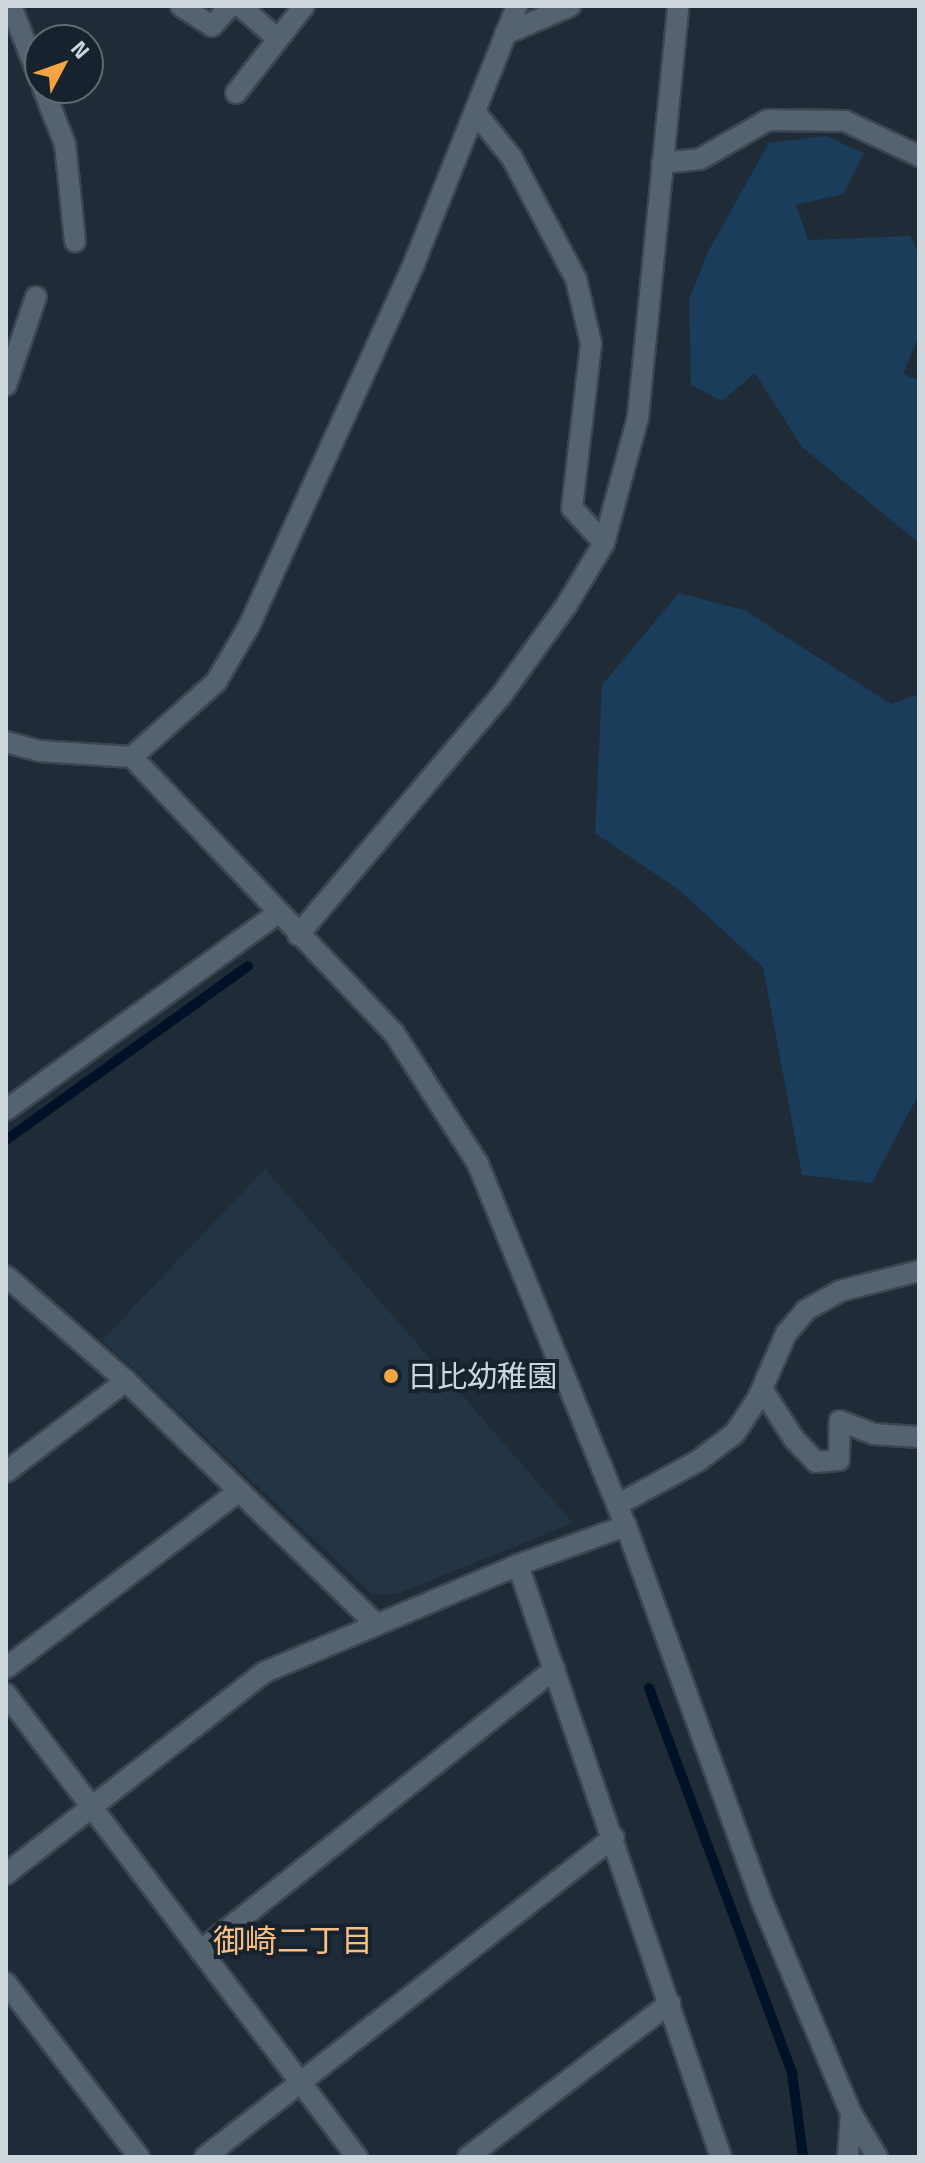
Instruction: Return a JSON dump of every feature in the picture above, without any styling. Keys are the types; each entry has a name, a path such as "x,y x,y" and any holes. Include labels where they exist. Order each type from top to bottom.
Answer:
{"street":[{"path":"11,6 24,39"},
{"path":"181,6 212,26 230,6"},
{"path":"240,6 278,39"},
{"path":"236,93 304,6"},
{"path":"132,757 216,682 249,626 415,261 517,6"},
{"path":"505,34 570,6"},
{"path":"298,935 500,697 566,606 604,543 638,417 678,6"},
{"path":"49,104 65,144 75,241"},
{"path":"475,112 512,158 576,279 591,343 572,508 604,543"},
{"path":"662,163 700,159 768,120 845,121 919,156"},
{"path":"6,385 36,297"},
{"path":"6,742 39,751 132,757 394,1033 478,1164 626,1526 760,1897 851,2113 877,2157"},
{"path":"6,1110 278,913"},
{"path":"617,1505 698,1461 735,1433 762,1389 786,1334 806,1310 840,1291 919,1271"},
{"path":"6,1276 126,1381 376,1624"},
{"path":"6,1472 126,1381"},
{"path":"762,1389 816,1462 839,1460 840,1421 874,1434 919,1437"},
{"path":"6,1668 239,1491"},
{"path":"6,1874 265,1672 518,1565 626,1526"},
{"path":"518,1565 614,1837 721,2157"},
{"path":"200,1951 554,1669"},
{"path":"6,1694 357,2157"},
{"path":"205,2157 614,1837"},
{"path":"6,1983 139,2157"},
{"path":"468,2157 670,2003"},
{"path":"848,2157 851,2113"}],"shaded area":[{"path":"826,136 864,153 843,194 796,205 808,240 910,236 919,253 919,335 903,374 919,381 919,543 802,447 755,373 722,401 691,385 689,299 709,250 769,143"},
{"path":"679,593 744,610 891,704 919,694 919,1093 872,1183 802,1175 763,967 679,890 595,833 602,685"},
{"path":"265,1169 573,1523 397,1594 372,1594 102,1340"}],"waterway":[{"path":"6,1140 248,966"},
{"path":"649,1688 792,2073 803,2157"}],"place":[{"name":"日比幼稚園","path":"391,1376"}],"district":[{"name":"御崎二丁目","path":"293,1940"}]}
